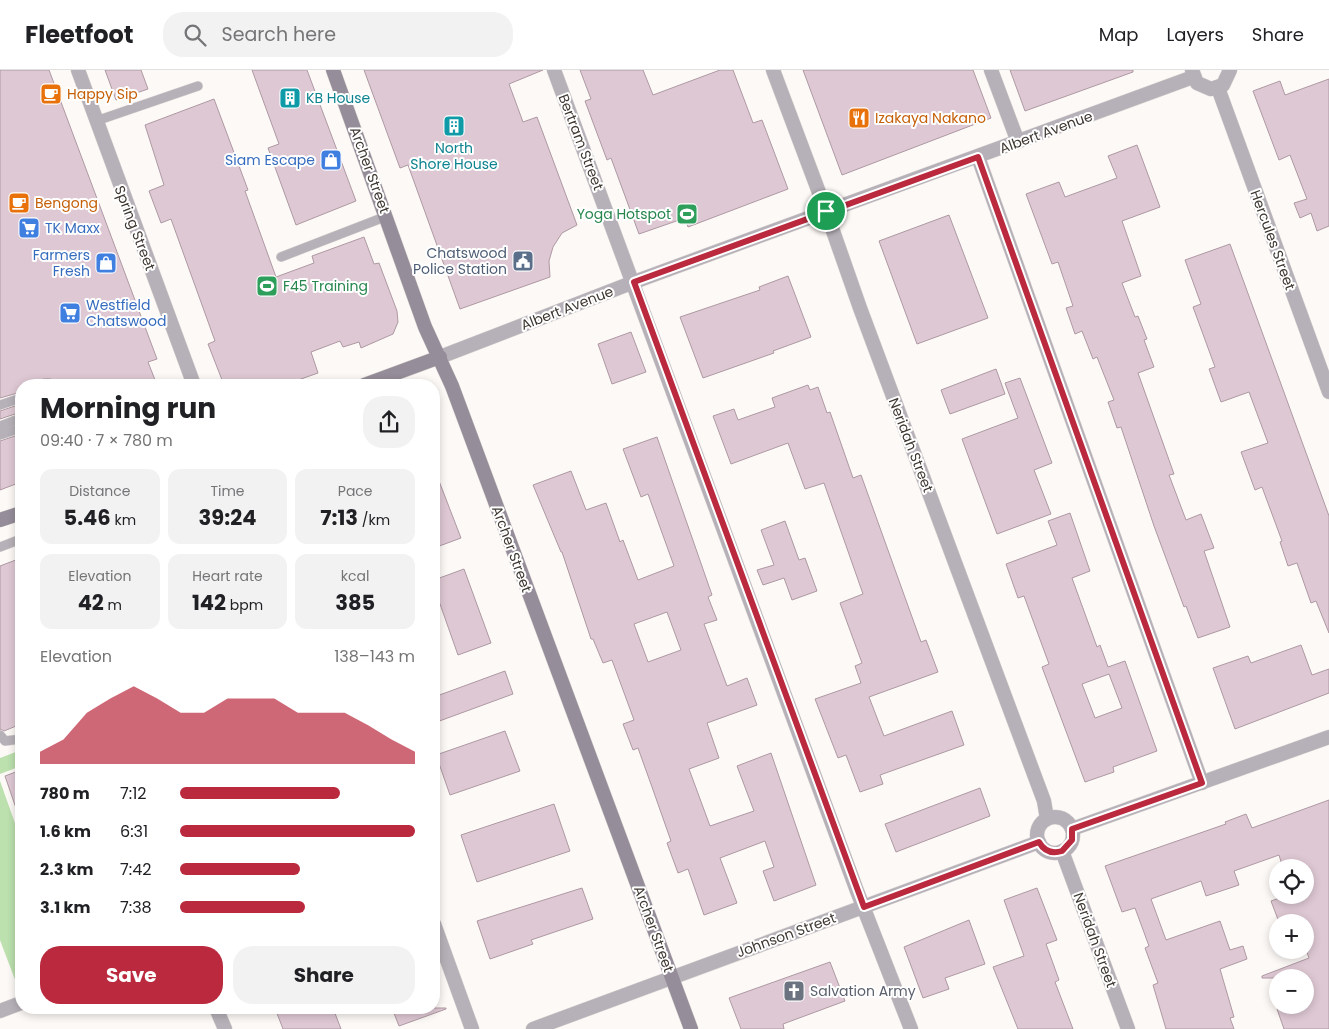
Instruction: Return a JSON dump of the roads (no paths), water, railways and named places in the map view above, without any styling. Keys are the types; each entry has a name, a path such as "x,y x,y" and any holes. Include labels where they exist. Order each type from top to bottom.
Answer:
{"main road":[{"name":"Archer Street","path":"333,70 387,216 425,327 440,357 691,1029"},
{"name":"Albert Avenue","path":"380,379 440,357"},
{"path":"0,520 15,514"}],"street":[{"name":"Spring Street","path":"78,70 192,379"},
{"name":"Bertram Street","path":"554,70 911,1029"},
{"name":"Neridah Street","path":"773,70 1044,801 1047,819"},
{"path":"991,70 1018,142"},
{"path":"1192,74 1203,88 1218,88 1227,80 1230,70"},
{"name":"Albert Avenue","path":"440,357 634,282 1018,142 1192,74"},
{"name":"Hercules Street","path":"1218,88 1329,392"},
{"path":"978,157 1202,783"},
{"path":"1072,829 1329,737"},
{"path":"1053,817 1064,820 1072,829 1072,840 1062,851 1051,853 1039,842 1037,832 1047,819 1053,817"},
{"name":"Johnson Street","path":"533,1029 1039,842"},
{"name":"Neridah Street","path":"1062,851 1128,1029"},
{"path":"440,941 472,1029"},
{"path":"0,1011 15,1005"},
{"path":"219,1014 225,1029"}],"lane":[{"path":"96,121 198,86"},
{"path":"281,258 387,216"},
{"path":"0,405 15,400"},
{"path":"0,426 15,420"},
{"path":"0,435 15,430"},
{"path":"0,547 15,541"},
{"path":"0,735 5,741 15,740"}],"place":[{"name":"Happy Sip","path":"51,94"},
{"name":"KB House","path":"290,98"},
{"name":"Izakaya Nakano","path":"859,118"},
{"name":"North Shore House","path":"454,126"},
{"name":"Siam Escape","path":"331,160"},
{"name":"Bengong","path":"19,203"},
{"name":"Yoga Hotspot","path":"687,214"},
{"name":"TK Maxx","path":"29,228"},
{"name":"Chatswood Police Station","path":"523,261"},
{"name":"Farmers Fresh","path":"106,263"},
{"name":"F45 Training","path":"267,286"},
{"name":"Westfield Chatswood","path":"70,313"},
{"name":"Salvation Army","path":"794,991"}]}
